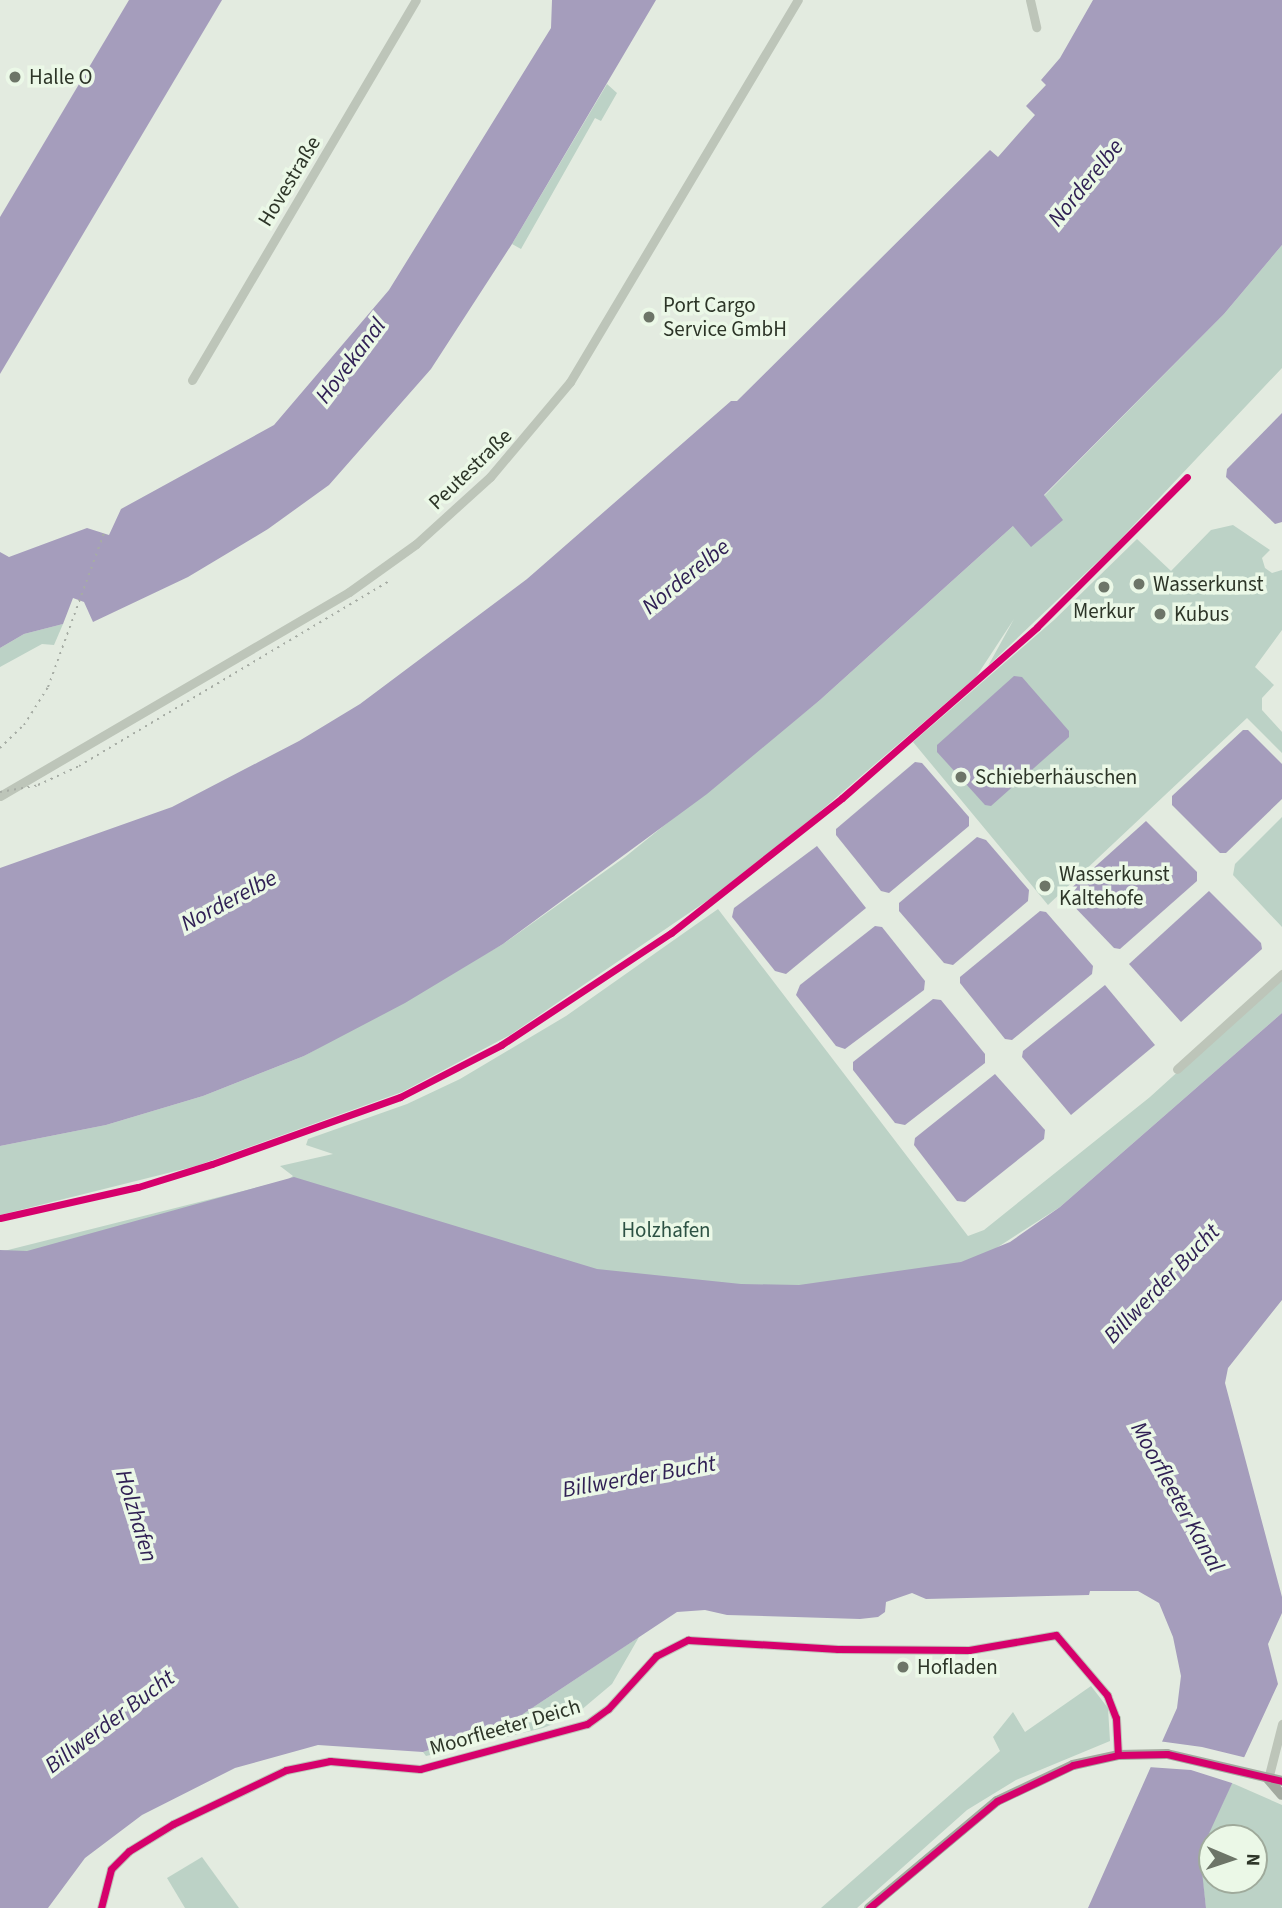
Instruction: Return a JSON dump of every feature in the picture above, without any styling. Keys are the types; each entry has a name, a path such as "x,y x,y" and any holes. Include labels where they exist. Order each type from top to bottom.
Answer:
{"main road":[{"path":"869,1908 997,1801 1073,1765 1118,1755 1186,1756 1282,1781"},
{"path":"1268,1779 1282,1795"}],"street":[{"name":"Hovestraße","path":"192,380 416,0"},
{"name":"Peutestraße","path":"0,796 359,585 416,544 489,477 529,435 576,371 798,0"},
{"path":"1030,0 1036,27"},
{"path":"1177,1069 1282,974"},
{"name":"Moorfleeter Deich","path":"102,1908 111,1869 129,1851 176,1822 286,1770 330,1761 420,1769 579,1727 608,1709 656,1656 694,1639 838,1649 969,1650 1056,1635 1107,1695 1115,1718 1118,1755"},
{"path":"1268,1779 1282,1724"}],"green space":[{"path":"607,84 617,93 601,121 595,118 521,249 512,244"},
{"path":"1282,245 1282,368 1113,547 988,666 1014,619 976,677 816,815 714,896 510,1035 402,1092 196,1166 0,1215 0,1146 106,1125 203,1096 304,1056 503,944 625,857 820,700 1013,526 1062,520 1044,496 1224,314"},
{"path":"1233,525 1270,550 1262,558 1265,568 1272,573 1282,570 1282,630 1255,667 1274,685 1262,698 1262,710 1282,732 1282,753 1247,718 1048,905 913,742 1054,620 1137,539 1171,571 1211,530"},
{"path":"63,624 54,645 42,644 0,667 0,648 24,634"},
{"path":"1282,817 1282,927 1233,875 1235,864"},
{"name":"Holzhafen","path":"718,909 968,1236 984,1230 1150,1097 1282,977 1282,1013 1060,1207 984,1256 1013,1400 0,1252 287,1180 293,1176 280,1166 333,1154 306,1145 308,1139 407,1104 460,1079 566,1016"},
{"path":"639,1637 612,1684 574,1716 543,1728 426,1756 423,1752 511,1722"},
{"path":"1091,1686 1108,1708 1110,1741 1016,1780 967,1810 857,1908 821,1908 1000,1751 993,1737 1013,1712 1025,1732"},
{"path":"1232,1783 1282,1805 1282,1908 1206,1908 1204,1894 1268,1894 1268,1824 1213,1824"},
{"path":"202,1857 239,1908 185,1908 167,1878"}],"water":[{"path":"129,0 222,0 0,374 0,217"},
{"name":"Hovekanal","path":"552,0 656,0 512,244 431,369 329,485 268,529 188,577 93,622 84,602 73,598 63,624 24,634 0,648 0,552 9,557 87,528 109,535 121,509 274,425 389,290 551,28"},
{"name":"Norderelbe","path":"1093,0 1282,0 1282,245 1224,314 1044,495 1063,520 1031,547 1013,526 820,700 707,794 503,944 405,1003 304,1056 203,1096 106,1125 0,1146 0,868 172,807 299,741 360,704 527,579 731,401 737,401 990,150 998,157 1035,115 1026,106 1046,85 1041,80 1060,58"},
{"path":"1282,413 1282,522 1275,524 1226,477 1227,469"},
{"path":"1014,676 1022,677 1069,731 1069,737 991,806 985,805 937,752 937,745"},
{"path":"1243,730 1248,730 1282,764 1282,799 1226,853 1220,853 1172,805 1172,796"},
{"path":"915,762 922,763 969,817 969,826 889,893 881,891 836,835 836,829"},
{"path":"1146,821 1197,872 1197,881 1120,949 1114,948 1066,898 1068,891"},
{"path":"977,837 986,840 1029,890 1028,901 953,965 944,963 899,911 899,903"},
{"path":"817,846 866,908 786,974 775,971 732,917 734,908"},
{"path":"1209,891 1261,943 1262,949 1181,1022 1129,964"},
{"path":"1040,911 1046,912 1093,966 1092,974 1012,1040 1005,1039 960,983 960,977"},
{"path":"875,926 882,927 925,981 924,990 845,1049 836,1046 796,995 800,985"},
{"path":"1105,985 1155,1045 1071,1115 1022,1057 1023,1051"},
{"path":"933,999 941,1000 985,1054 985,1063 905,1125 895,1123 853,1070 853,1062"},
{"path":"1282,1013 1282,1300 1228,1368 1225,1383 1282,1597 1282,1613 1268,1644 1278,1684 1213,1824 1198,1824 1198,1894 1204,1894 1206,1908 1088,1908 1177,1708 1181,1676 1173,1637 1159,1603 1138,1591 1090,1591 1089,1595 926,1599 912,1593 886,1602 885,1612 878,1617 860,1619 727,1615 705,1610 677,1612 511,1722 423,1752 318,1745 235,1768 142,1815 85,1858 48,1908 0,1908 0,1250 27,1251 294,1177 597,1269 741,1284 799,1285 961,1262 1010,1242 1060,1207"},
{"path":"995,1074 1045,1130 1044,1139 965,1202 957,1201 914,1145 915,1138"}],"pier":[{"path":"1158,1741 1202,1747 1247,1758 1235,1784 1191,1770 1148,1767"}],"railway":[{"path":"0,748 24,725 48,687 104,533"},
{"path":"0,792 38,785 79,766 388,582"}],"cycle path":[{"path":"0,1218 138,1187 212,1164 400,1097 501,1045 671,933 842,798 1037,627 1187,477"},
{"path":"101,1908 111,1869 129,1851 173,1824 286,1770 330,1761 420,1769 587,1724 608,1709 656,1656 688,1640 838,1649 969,1650 1056,1635 1107,1695 1116,1718 1118,1755"},
{"path":"869,1908 997,1801 1073,1765 1118,1755 1167,1754 1282,1781"}],"place":[{"name":"Halle O","path":"15,77"},
{"name":"Port Cargo Service GmbH","path":"649,317"},
{"name":"Wasserkunst","path":"1139,584"},
{"name":"Merkur","path":"1104,587"},
{"name":"Kubus","path":"1160,614"},
{"name":"Schieberhäuschen","path":"961,777"},
{"name":"Wasserkunst Kaltehofe","path":"1045,886"},
{"name":"Hofladen","path":"903,1667"}],"water label":[{"name":"Billwerder Bucht","path":"1162,1284"},
{"name":"Billwerder Bucht","path":"639,1477"},
{"name":"Moorfleeter Kanal","path":"1177,1497"},
{"name":"Billwerder Bucht","path":"110,1722"}]}
